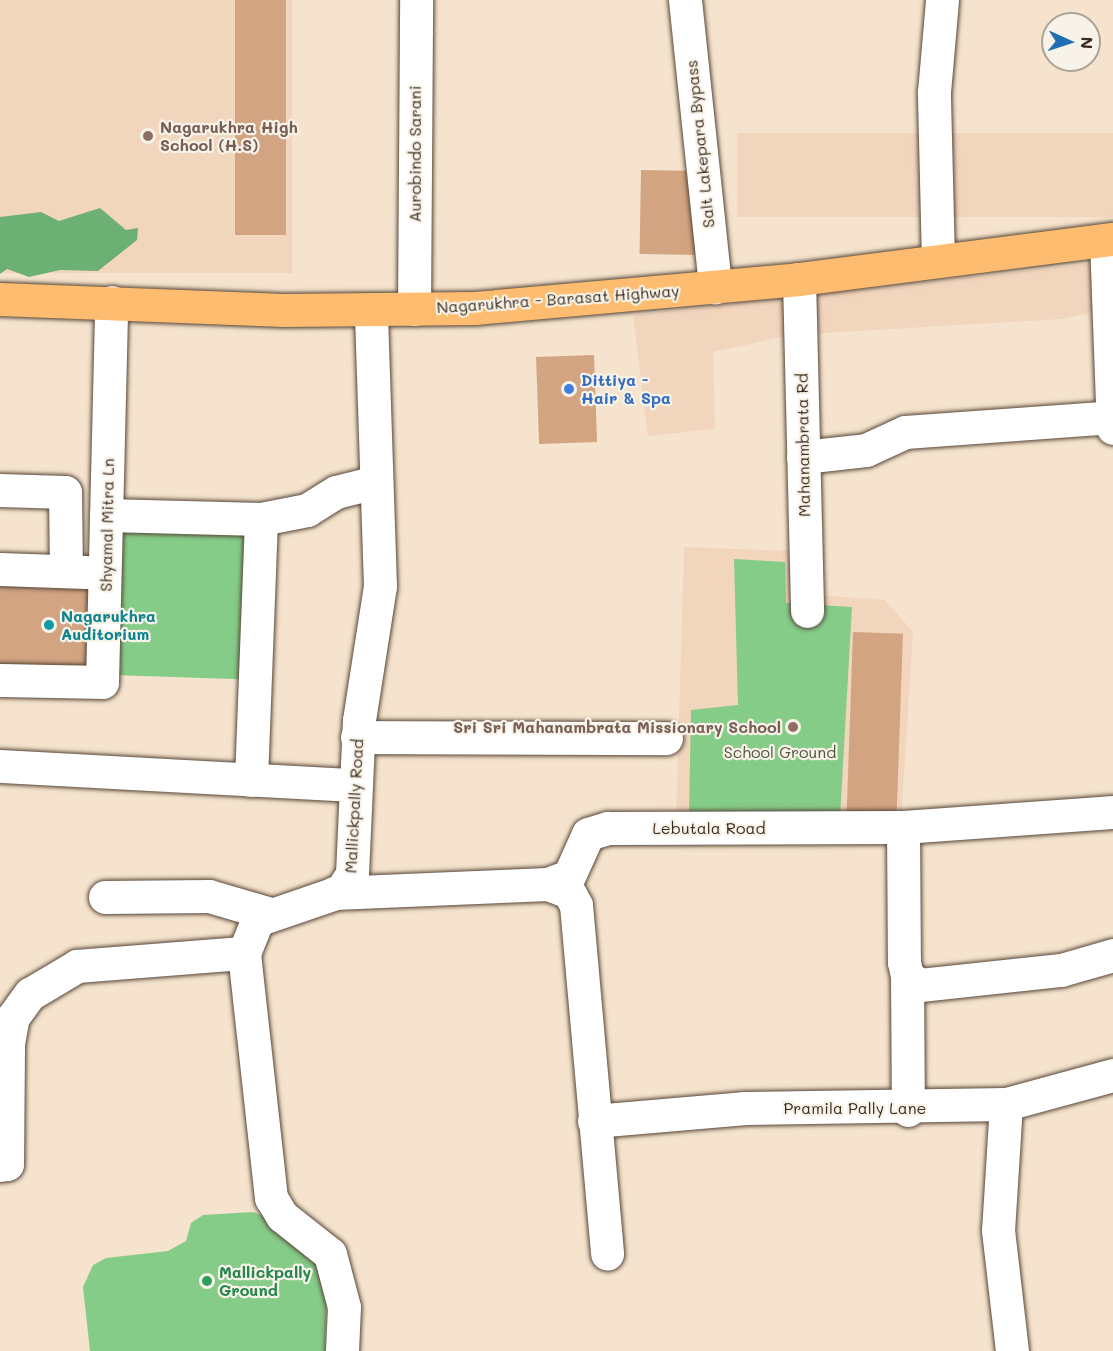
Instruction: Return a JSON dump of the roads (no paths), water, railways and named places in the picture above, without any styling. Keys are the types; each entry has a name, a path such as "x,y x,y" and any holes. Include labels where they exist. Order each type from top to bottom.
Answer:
{"main road":[{"name":"Nagarukhra - Barasat Highway","path":"0,299 414,309 799,279 1109,240"}],"street":[{"name":"Aurobindo Sarani","path":"414,309 416,0"},
{"name":"Salt Lakepara Bypass","path":"685,0 715,287"},
{"path":"938,261 934,92 942,0"},
{"path":"1109,240 1113,428"},
{"name":"Mahanambrata Rd","path":"799,279 807,611"},
{"name":"Shyamal Mitra Ln","path":"0,680 102,682 111,302"},
{"name":"Mallickpally Road","path":"267,913 334,893 350,883 352,874 357,737 380,586 373,483 371,309"},
{"path":"803,457 866,450 905,432 1112,417"},
{"path":"106,515 261,519 307,510 336,492 373,483"},
{"path":"0,490 65,492 66,570"},
{"path":"251,780 261,519"},
{"path":"0,570 66,570 106,573"},
{"path":"357,737 666,738"},
{"path":"0,766 355,785"},
{"name":"Lebutala Road","path":"334,893 548,884 569,876 588,834 608,828 903,827 1113,812"},
{"path":"903,827 908,1110"},
{"path":"548,884 568,892 576,905 607,1254"},
{"path":"105,897 209,896 267,913 253,927 244,953 271,1198 282,1216 330,1254 344,1307 342,1351"},
{"path":"0,1165 7,1164 8,1044 13,1017 30,994 77,966 244,953"},
{"path":"907,976 935,986 1061,970 1113,955"},
{"name":"Pramila Pally Lane","path":"594,1121 745,1108 908,1110 1006,1104 1113,1075"},
{"path":"1006,1104 998,1230 1012,1351"}],"place":[{"name":"Nagarukhra High School (H.S)","path":"148,136"},
{"name":"Dittiya - Hair & Spa","path":"569,389"},
{"name":"Nagarukhra Auditorium","path":"49,625"},
{"name":"Sri Sri Mahanambrata Missionary School","path":"793,727"},
{"name":"Mallickpally Ground","path":"207,1281"}],"park label":[{"name":"School Ground","path":"780,752"}]}
